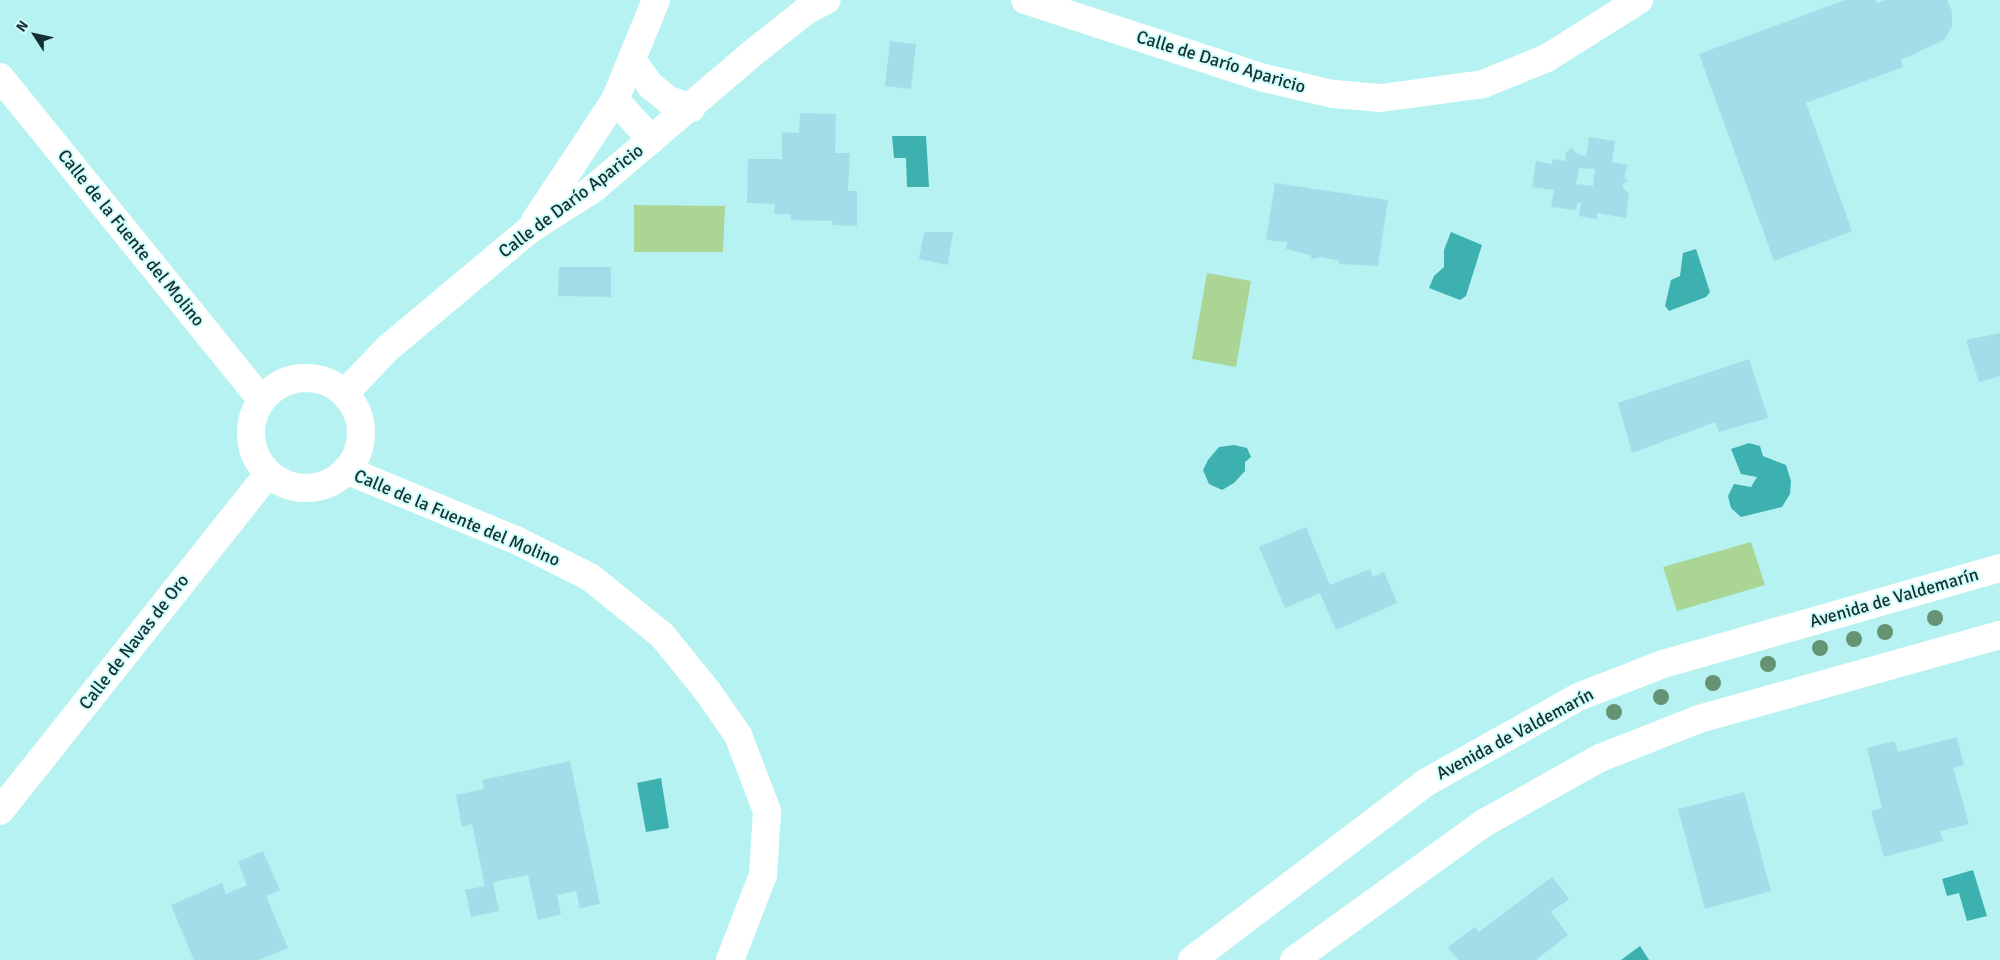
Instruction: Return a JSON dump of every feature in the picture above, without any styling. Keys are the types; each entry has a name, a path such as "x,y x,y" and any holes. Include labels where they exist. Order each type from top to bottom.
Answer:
{"street":[{"path":"529,230 615,100 656,0"},
{"name":"Calle de Darío Aparicio","path":"346,393 388,348 529,230 593,189 691,108 749,56 807,10 827,0"},
{"name":"Calle de Darío Aparicio","path":"1025,0 1264,78 1333,94 1381,98 1482,84 1547,58 1638,0"},
{"path":"632,60 651,86 667,99 691,108"},
{"name":"Calle de la Fuente del Molino","path":"0,77 261,399"},
{"path":"615,100 652,140"},
{"path":"312,377 330,382 346,393 357,409 362,427 360,446 346,470 322,486 303,489 284,484 268,474 252,446 254,414 261,399 275,386 292,378 312,377"},
{"name":"Calle de la Fuente del Molino","path":"346,470 516,540 590,577 662,634 708,692 738,735 767,811 763,875 730,960"},
{"name":"Calle de Navas de Oro","path":"0,811 268,474"},
{"name":"Avenida de Valdemarín","path":"1192,960 1425,782 1578,697 1663,664 2000,568"},
{"path":"1294,960 1484,822 1600,758 1699,719 2000,635"}],"green space":[{"path":"634,205 725,206 723,252 634,252"},
{"path":"1207,273 1251,281 1236,367 1192,359"},
{"path":"1751,542 1765,585 1677,611 1663,567"}],"water":[{"path":"892,136 926,136 929,187 907,187 906,158 894,158"},
{"path":"1451,232 1482,245 1466,296 1460,300 1429,288 1434,276 1444,267 1444,250"},
{"path":"1696,249 1710,292 1706,297 1669,311 1665,306 1671,280 1680,276 1683,253"},
{"path":"1749,443 1760,446 1763,456 1786,465 1791,481 1790,494 1782,507 1741,517 1731,508 1728,496 1734,484 1751,487 1757,477 1741,474 1731,449"},
{"path":"1234,445 1247,448 1251,457 1245,462 1245,471 1234,483 1222,490 1209,484 1203,470 1208,460 1219,447"},
{"path":"661,778 669,828 646,832 637,783"},
{"path":"1973,870 1987,916 1967,921 1959,893 1947,896 1942,879"},
{"path":"1640,946 1649,960 1621,960"}],"building":[{"path":"1845,0 1875,0 1877,3 1886,0 1947,0 1952,11 1952,26 1944,40 1901,60 1903,67 1806,103 1852,231 1774,261 1699,54"},
{"path":"890,41 916,44 911,89 885,86"},
{"path":"800,113 836,114 835,153 850,153 848,191 857,191 857,226 833,225 832,221 791,220 791,214 774,214 775,204 747,203 748,159 782,159 782,132 799,133"},
{"path":"1589,137 1615,141 1612,162 1628,165 1624,177 1628,181 1623,184 1623,189 1629,193 1626,218 1597,213 1597,219 1579,216 1581,203 1577,203 1576,210 1551,207 1554,190 1532,187 1536,161 1552,164 1553,159 1565,161 1566,152 1572,148 1578,155 1586,156","holes":["1579,168 1595,169 1593,186 1576,184"]},
{"path":"1275,183 1388,200 1378,266 1340,264 1337,260 1321,257 1312,259 1310,255 1286,249 1287,242 1266,240"},
{"path":"924,232 953,232 948,265 919,259"},
{"path":"559,267 611,267 611,297 558,296"},
{"path":"2000,333 2000,376 1979,382 1966,340"},
{"path":"1749,359 1768,418 1719,432 1715,422 1632,453 1618,403"},
{"path":"1306,527 1330,585 1370,569 1373,577 1384,572 1397,603 1336,630 1320,593 1285,608 1259,547"},
{"path":"1957,737 1964,765 1953,768 1969,824 1940,831 1943,841 1884,857 1871,811 1882,808 1867,748 1894,741 1898,752"},
{"path":"570,761 600,904 580,908 576,891 557,895 561,914 538,920 528,875 493,882 499,911 471,917 465,890 485,886 472,824 462,827 456,795 484,789 482,780"},
{"path":"1744,792 1771,891 1705,909 1678,809"},
{"path":"263,851 280,890 266,896 288,948 259,960 194,960 171,905 222,883 226,894 247,885 238,862"},
{"path":"1552,877 1569,899 1551,912 1568,935 1536,960 1458,960 1448,947 1475,927 1479,932"}]}
